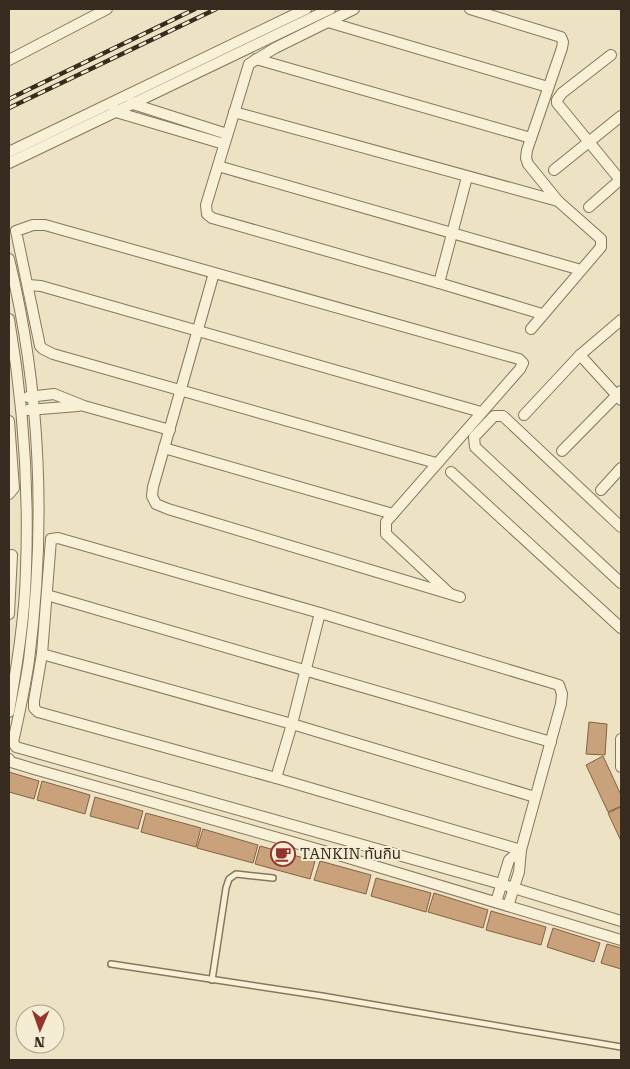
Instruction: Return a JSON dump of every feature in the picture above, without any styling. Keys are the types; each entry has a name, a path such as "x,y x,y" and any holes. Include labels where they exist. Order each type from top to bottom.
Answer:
{"street":[{"path":"9,60 107,9"},
{"path":"9,163 306,9"},
{"path":"131,99 330,9"},
{"path":"354,9 248,64 206,205 207,214 212,218 439,282 542,314"},
{"path":"470,9 561,37 563,42 562,48 527,150 526,158 528,164 558,201 602,239 601,247 530,329"},
{"path":"328,22 548,87"},
{"path":"589,207 621,180 557,103 557,100 562,93 611,55"},
{"path":"256,59 531,138"},
{"path":"131,99 227,134"},
{"path":"9,152 113,108 224,144"},
{"path":"234,112 558,201"},
{"path":"554,170 621,116"},
{"path":"218,166 581,270"},
{"path":"439,282 467,176"},
{"path":"436,463 53,354 43,349 40,346 16,231 33,225 45,225 519,359 523,363 520,369 386,522 386,534 449,592"},
{"path":"9,259 21,315 33,396 38,485 36,599 28,665 13,742 16,747 501,884 621,921"},
{"path":"214,273 182,391 164,448 152,496 156,504 177,512 449,592 460,597"},
{"path":"28,285 42,286 481,412"},
{"path":"9,319 20,398 26,529 25,585 13,662 9,712"},
{"path":"524,415 580,355 621,320"},
{"path":"562,451 620,395 580,355"},
{"path":"20,398 54,394 84,406 170,430"},
{"path":"20,410 84,406"},
{"path":"621,527 503,416 494,416 474,437 475,447 621,584"},
{"path":"9,421 14,488 9,494"},
{"path":"164,448 393,514"},
{"path":"601,490 621,468"},
{"path":"451,472 621,628"},
{"path":"26,529 38,528"},
{"path":"508,906 519,872 521,850 561,704 562,694 559,685 320,612 52,538 50,540 42,654 34,701 34,708 38,712 276,778 521,850"},
{"path":"9,556 12,555 9,614"},
{"path":"47,596 550,742"},
{"path":"276,778 292,724 320,612"},
{"path":"42,654 292,724 535,797"},
{"path":"13,662 28,665"},
{"path":"621,739 621,761"},
{"path":"10,760 22,749"},
{"path":"10,760 345,857 621,940"},
{"path":"175,809 179,793"},
{"path":"345,857 348,842"},
{"path":"496,902 509,860 521,850"}],"lane":[{"path":"212,980 229,879 236,874 274,878"},
{"path":"111,964 322,996 621,1047"}],"building":[{"path":"589,722 607,724 605,755 586,754"},
{"path":"603,756 621,795 621,806 608,812 586,765"},
{"path":"9,772 39,781 34,799 9,792"},
{"path":"42,781 90,795 85,814 37,800"},
{"path":"95,797 143,811 138,829 90,816"},
{"path":"621,807 621,841 608,813"},
{"path":"146,813 201,828 196,847 141,832"},
{"path":"203,829 258,845 253,863 197,848"},
{"path":"260,846 315,861 310,879 255,864"},
{"path":"320,861 371,875 366,894 314,880"},
{"path":"376,878 431,893 426,912 371,896"},
{"path":"434,893 488,910 483,928 428,912"},
{"path":"491,911 546,927 541,945 486,930"},
{"path":"553,928 600,943 594,962 547,947"},
{"path":"607,944 621,948 621,969 601,963"}],"railway":[{"path":"9,99 195,9"},
{"path":"9,108 216,9"}],"place":[{"name":"TANKIN ทันกิน","path":"283,854"}]}
